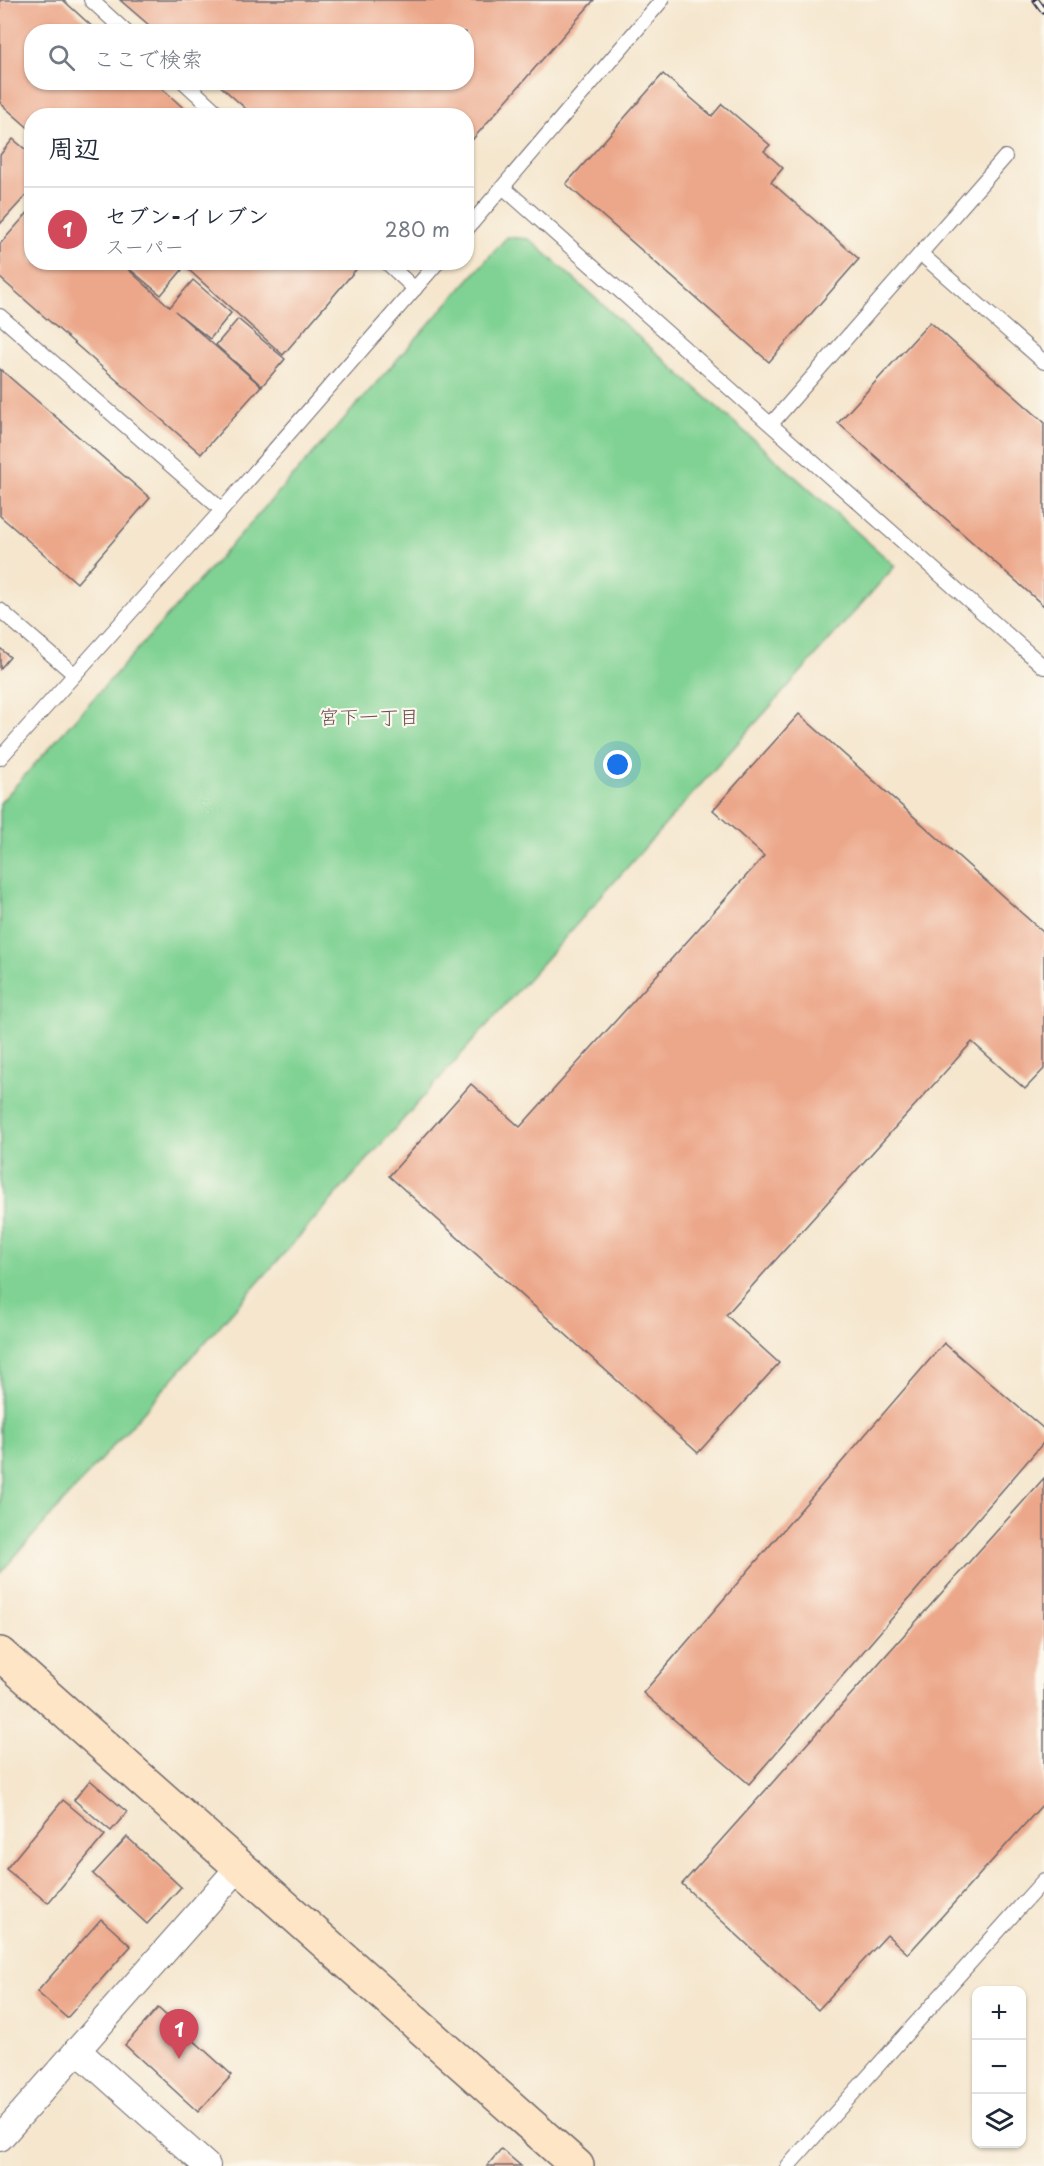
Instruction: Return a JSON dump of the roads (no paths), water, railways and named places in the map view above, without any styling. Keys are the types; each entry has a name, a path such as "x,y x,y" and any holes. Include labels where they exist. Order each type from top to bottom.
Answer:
{"street":[{"path":"0,1654 577,2166"},
{"path":"0,2138 239,1867"},
{"path":"77,2050 207,2166"}],"lane":[{"path":"91,0 117,24"},
{"path":"474,221 662,0"},
{"path":"193,90 212,108"},
{"path":"772,423 1005,157"},
{"path":"504,188 772,423 1044,667"},
{"path":"921,254 1044,362"},
{"path":"395,270 415,289"},
{"path":"0,758 222,510 431,270"},
{"path":"0,316 222,510"},
{"path":"0,610 74,674"},
{"path":"788,2166 1044,1880"}],"railway":[{"path":"1036,0 1044,11"}],"place":[{"name":"セブン-イレブン","path":"179,2059"}],"district":[{"name":"宮下一丁目","path":"369,716"}]}
